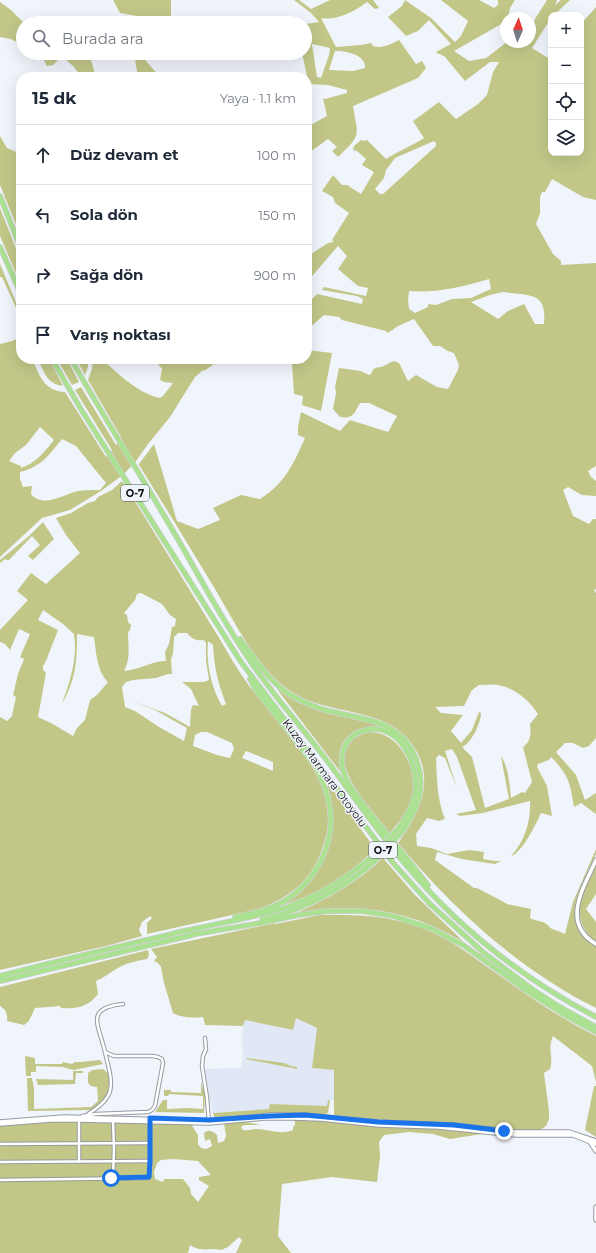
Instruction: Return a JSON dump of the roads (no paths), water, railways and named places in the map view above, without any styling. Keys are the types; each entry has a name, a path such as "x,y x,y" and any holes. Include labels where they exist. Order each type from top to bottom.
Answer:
{"highway":[{"path":"0,196 16,236"},
{"path":"0,247 16,283"},
{"name":"Kuzey Marmara Otoyolu","path":"55,364 82,410 241,662 327,774 376,842 430,904 467,939 509,973 558,1006 596,1027"},
{"name":"O-7","path":"74,364 224,619"},
{"path":"0,976 189,933 256,921 299,908 320,899 361,874 400,831 415,811 421,789 421,776 417,761 411,748 406,742 396,732 381,723 318,708 305,703 286,692 265,673 224,619"},
{"name":"Kuzey Marmara Otoyolu","path":"224,619 252,663 331,766 378,831 406,865 447,909 509,963 579,1008 596,1015"},
{"path":"0,982 189,933 266,910 290,897 300,889 314,872 324,853 328,838 330,806 327,793 314,764 256,690 241,662"},
{"path":"400,831 410,810 415,793 416,775 412,759 401,744 390,734 378,729 358,732 349,739 342,754 341,760 343,770 348,781 361,801 447,909"},
{"path":"189,933 260,923 299,914 327,911 362,911 393,916 430,928 463,945 527,992 596,1032"}],"main road":[{"path":"596,860 580,895 576,908 578,922 582,931 596,944"},
{"path":"209,1122 271,1116 305,1115 378,1122 454,1125 516,1132 569,1132 596,1141"},
{"path":"0,1123 48,1117 209,1122 264,1118 305,1118 379,1125 438,1127 516,1135 573,1135 596,1144"},
{"path":"588,1140 596,1151"},
{"path":"596,1207 596,1220"}],"street":[{"path":"79,1162 79,1118 87,1115 105,1102 110,1094 112,1078 97,1025 98,1015 110,1006 123,1004"},
{"path":"205,1038 206,1049 203,1056 202,1066 209,1122"},
{"path":"87,1115 148,1112 155,1106 163,1063 162,1059 153,1056 114,1056 105,1052"},
{"path":"113,1119 113,1178"},
{"path":"0,1180 149,1177 150,1120"},
{"path":"0,1144 150,1142"},
{"path":"0,1162 150,1161"}]}
